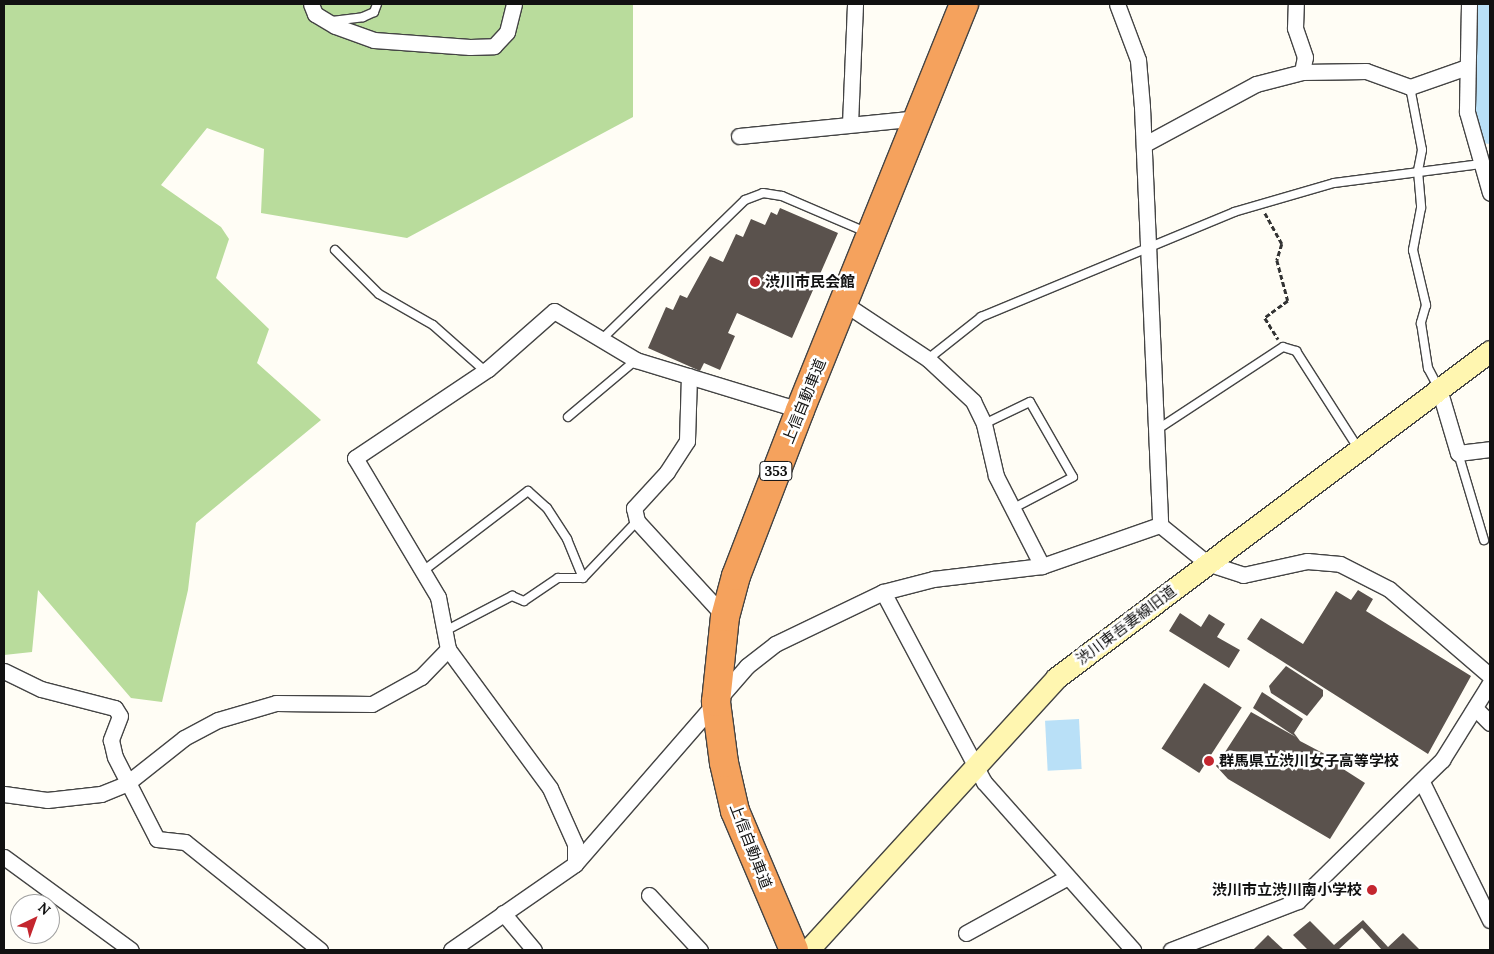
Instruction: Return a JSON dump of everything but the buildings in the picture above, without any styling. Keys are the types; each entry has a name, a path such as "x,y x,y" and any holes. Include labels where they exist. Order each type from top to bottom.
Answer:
{"highway":[{"name":"上信自動車道","path":"794,950 735,811 716,702 725,617 736,576 800,410 845,304 964,4"}],"street":[{"path":"311,4 315,14 327,21 374,40 494,46 507,32 514,4"},
{"path":"850,124 855,4"},
{"path":"1116,4 1138,60 1151,247 1160,525 1207,563 1244,575 1307,561 1340,564 1388,588 1490,676"},
{"path":"1296,4 1295,28 1305,57 1302,72"},
{"path":"1469,4 1467,112 1480,164 1490,193"},
{"path":"1145,144 1256,84 1302,72 1366,72 1410,87 1467,67"},
{"path":"739,136 919,118"},
{"path":"845,304 928,359 973,401 984,424 996,476 1042,566"},
{"path":"575,864 575,844 550,788 448,649 438,597 355,458 485,371 554,311 636,360 800,410"},
{"name":"渋川東吾妻線旧道","path":"808,950 973,764 1056,678 1358,448 1490,351"},
{"path":"689,376 687,441 667,472 634,508 636,521 725,617"},
{"path":"1439,389 1458,452 1490,449"},
{"path":"451,950 575,864 747,666 775,644 883,592 933,579 1042,566 1160,525"},
{"path":"883,592 973,764 1068,877 1133,950"},
{"path":"4,794 71,799 126,784 184,738 218,720 276,703 372,704 421,677 448,649"},
{"path":"4,671 41,689 115,708 120,716 111,740 126,784 156,839 185,842 320,950"},
{"path":"1171,950 1298,901 1422,782 1442,760 1490,683"},
{"path":"1475,708 1490,723"},
{"path":"1422,782 1490,920"},
{"path":"4,857 131,950"},
{"path":"966,934 1068,877"},
{"path":"649,895 700,950"},
{"path":"503,913 534,950"}],"lane":[{"path":"327,21 363,17 374,12 377,4"},
{"path":"1410,87 1422,150 1418,171 1421,208 1413,250 1426,305 1421,323 1428,368 1439,389"},
{"path":"928,359 981,317 1151,247 1260,205 1334,183 1480,164"},
{"path":"601,340 746,200 762,193 782,196 872,235"},
{"path":"335,250 379,294 432,325 485,371"},
{"path":"1156,431 1283,347 1296,351 1358,448"},
{"path":"568,417 636,360"},
{"path":"984,424 1030,402 1073,477 1012,509"},
{"path":"1458,452 1484,540"},
{"path":"423,571 528,491 547,508 567,538 583,578"},
{"path":"444,631 512,596 524,601 558,578 583,578 636,521"}],"path":[{"path":"1260,205 1282,244 1277,260 1288,301 1265,318 1283,347"}],"green space":[{"path":"4,4 633,4 633,117 407,238 261,213 264,149 207,128 161,185 221,227 229,239 216,278 269,329 257,363 321,420 196,523 188,590 162,702 131,698 38,590 32,652 4,655"}],"water":[{"path":"1079,719 1082,769 1048,771 1045,721"}],"waterway":[{"path":"1485,4 1483,105 1490,132"}],"place":[{"name":"渋川市民会館","path":"755,282"},
{"name":"群馬県立渋川女子高等学校","path":"1209,761"},
{"name":"渋川市立渋川南小学校","path":"1372,890"}]}
